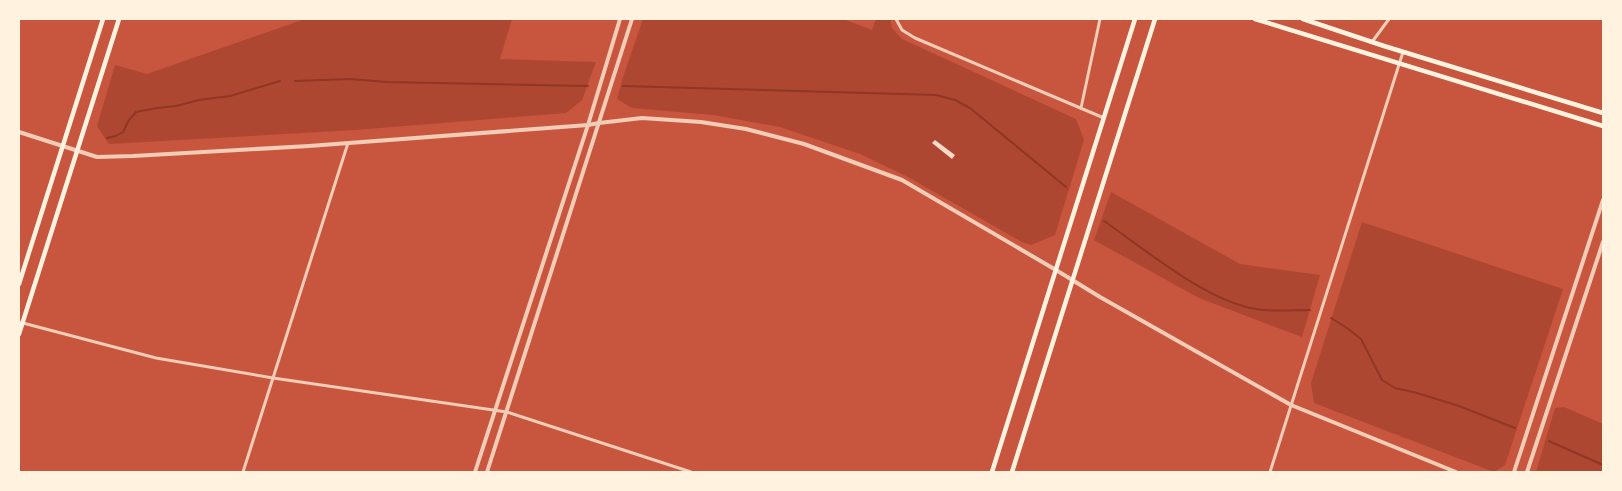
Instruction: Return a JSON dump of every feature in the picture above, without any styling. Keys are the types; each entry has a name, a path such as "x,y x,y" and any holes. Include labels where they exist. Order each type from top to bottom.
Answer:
{"main road":[{"path":"19,284 103,19"},
{"path":"19,334 21,322 119,19"},
{"path":"992,472 1135,19"},
{"path":"1012,472 1155,19"},
{"path":"1255,19 1400,62 1603,126"},
{"path":"1303,19 1403,52 1603,113"}],"street":[{"path":"475,472 588,125 620,19"},
{"path":"487,472 632,19"},
{"path":"896,19 902,30 915,38 1104,118"},
{"path":"1081,108 1100,19"},
{"path":"1372,42 1389,19"},
{"path":"1270,472 1403,52"},
{"path":"19,132 97,157 348,143 588,125 642,118 701,122 746,129 804,144 902,180 1100,297 1291,405 1456,472"},
{"path":"243,472 348,143"},
{"path":"1514,472 1603,200"},
{"path":"1527,472 1603,242"},
{"path":"21,322 156,358 273,378 507,412 691,472"}],"shaded area":[{"path":"305,19 512,19 500,59 596,62 582,100 566,113 355,130 109,144 97,126 115,65 147,74"},
{"path":"643,19 843,19 872,30 876,19 890,19 892,28 902,39 1076,119 1084,140 1055,235 1031,245 1022,242 908,177 860,154 780,127 713,115 632,108 617,99"},
{"path":"1111,192 1240,264 1320,275 1302,337 1199,298 1094,240"},
{"path":"1362,222 1563,289 1505,465 1494,472 1314,403 1311,383"},
{"path":"1564,407 1603,424 1603,472 1536,472 1555,408"}],"building":[{"path":"935,140 955,155 952,159 932,143"}],"waterway":[{"path":"295,81 350,79 387,82 588,86"},
{"path":"107,138 116,136 123,132 129,120 136,112 176,106 199,100 230,96 280,81"},
{"path":"623,86 936,95 955,100 970,108 1066,187"},
{"path":"1104,221 1177,273 1217,296 1237,304 1256,309 1276,311 1310,310"},
{"path":"1331,318 1361,339 1382,380 1395,388 1459,406 1515,428"},
{"path":"1549,441 1603,465"}]}
